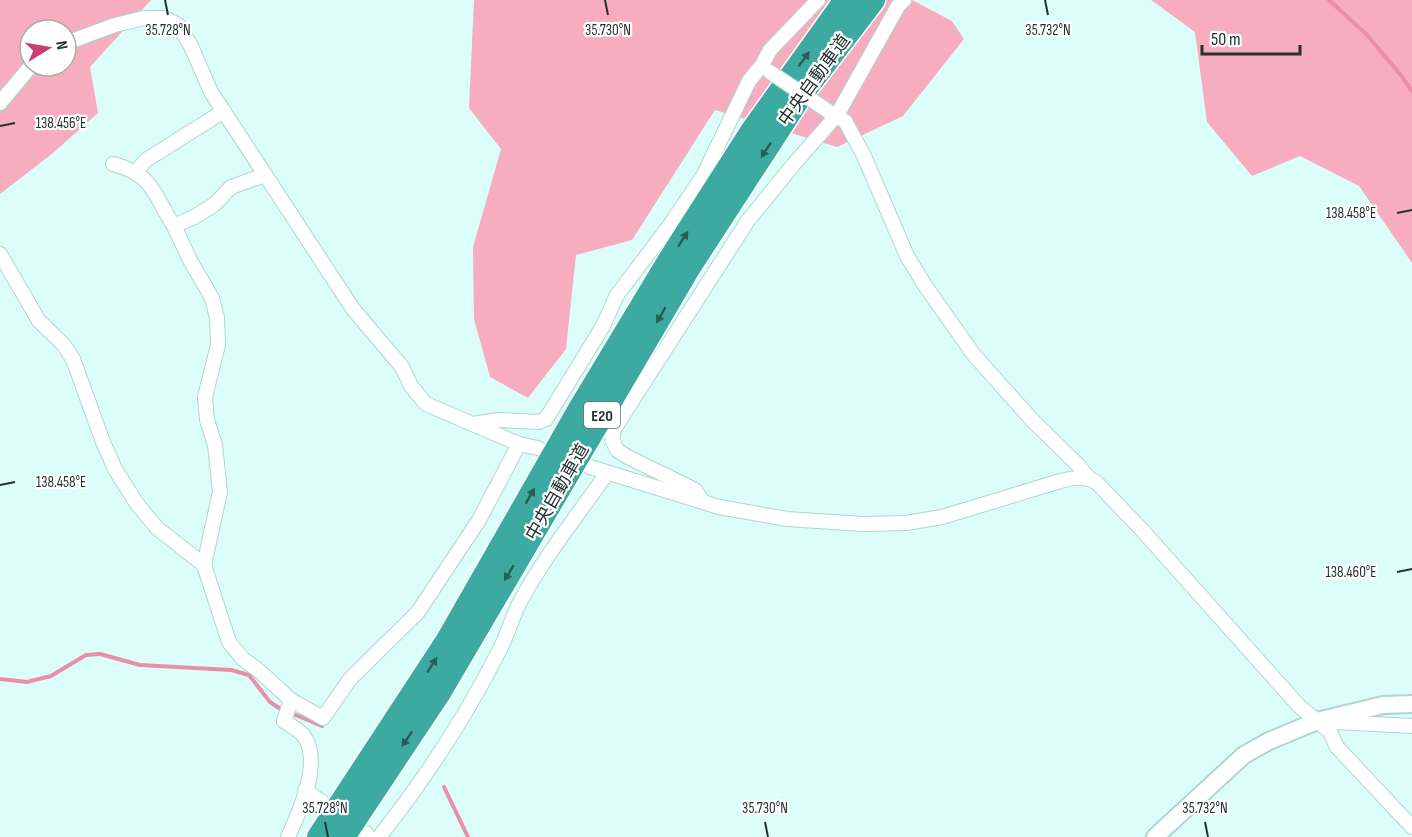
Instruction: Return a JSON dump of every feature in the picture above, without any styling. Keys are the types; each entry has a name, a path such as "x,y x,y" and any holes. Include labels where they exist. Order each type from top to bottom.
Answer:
{"highway":[{"name":"中央自動車道","path":"320,837 448,640 574,419 670,258 753,130 846,0"},
{"name":"中央自動車道","path":"364,836 440,691 689,267 802,93 873,0"}],"street":[{"path":"473,424 498,420 538,422 546,419 603,326 618,295 703,176 749,81 766,68 770,50 818,0"},
{"path":"703,502 695,490 617,450 612,439 614,429 747,222 832,113 898,6 904,0"},
{"path":"78,39 115,25 144,18 164,18 178,25 191,46 211,93 353,309 402,367 411,386 426,404 519,444 538,448"},
{"path":"766,68 845,121 864,156 907,256 974,355 1033,421 1142,530 1299,706 1330,732 1337,747 1412,827"},
{"path":"0,103 21,78"},
{"path":"136,172 146,159 224,111"},
{"path":"113,164 136,172 157,193 166,215 212,298 217,318 218,345 205,398 207,420 215,445 219,492 204,566 229,642 243,659 291,700 323,718 350,679 418,612 479,520 519,444"},
{"path":"174,226 215,204 231,188 266,175"},
{"path":"0,254 39,321 63,345 73,359 103,442 115,469 137,504 157,528 204,566"},
{"path":"590,467 719,507 788,519 863,524 906,522 942,517 1057,482 1076,477 1088,477"},
{"path":"364,836 409,799 460,720 501,648 519,603 537,573 607,473"},
{"path":"288,837 300,809 310,771 312,752 303,735 284,721 291,700"},
{"path":"1155,837 1244,755 1269,741 1317,721 1383,705 1412,704"},
{"path":"1317,721 1412,726"},
{"path":"305,790 322,802"}],"shaded area":[{"path":"0,0 151,0 90,67 98,113 53,153 0,194"},
{"path":"474,0 912,0 952,21 964,39 903,116 837,147 715,110 632,240 576,255 566,349 528,398 490,377 474,319 473,247 501,149 469,108"},
{"path":"1151,0 1412,0 1412,263 1359,186 1300,156 1252,176 1207,122 1195,32"}],"waterway":[{"path":"1329,0 1366,34 1412,91"},
{"path":"0,679 27,682 51,676 86,655 100,654 140,665 231,670 249,675 270,702 279,708 322,726"},
{"path":"444,787 468,837"}]}
